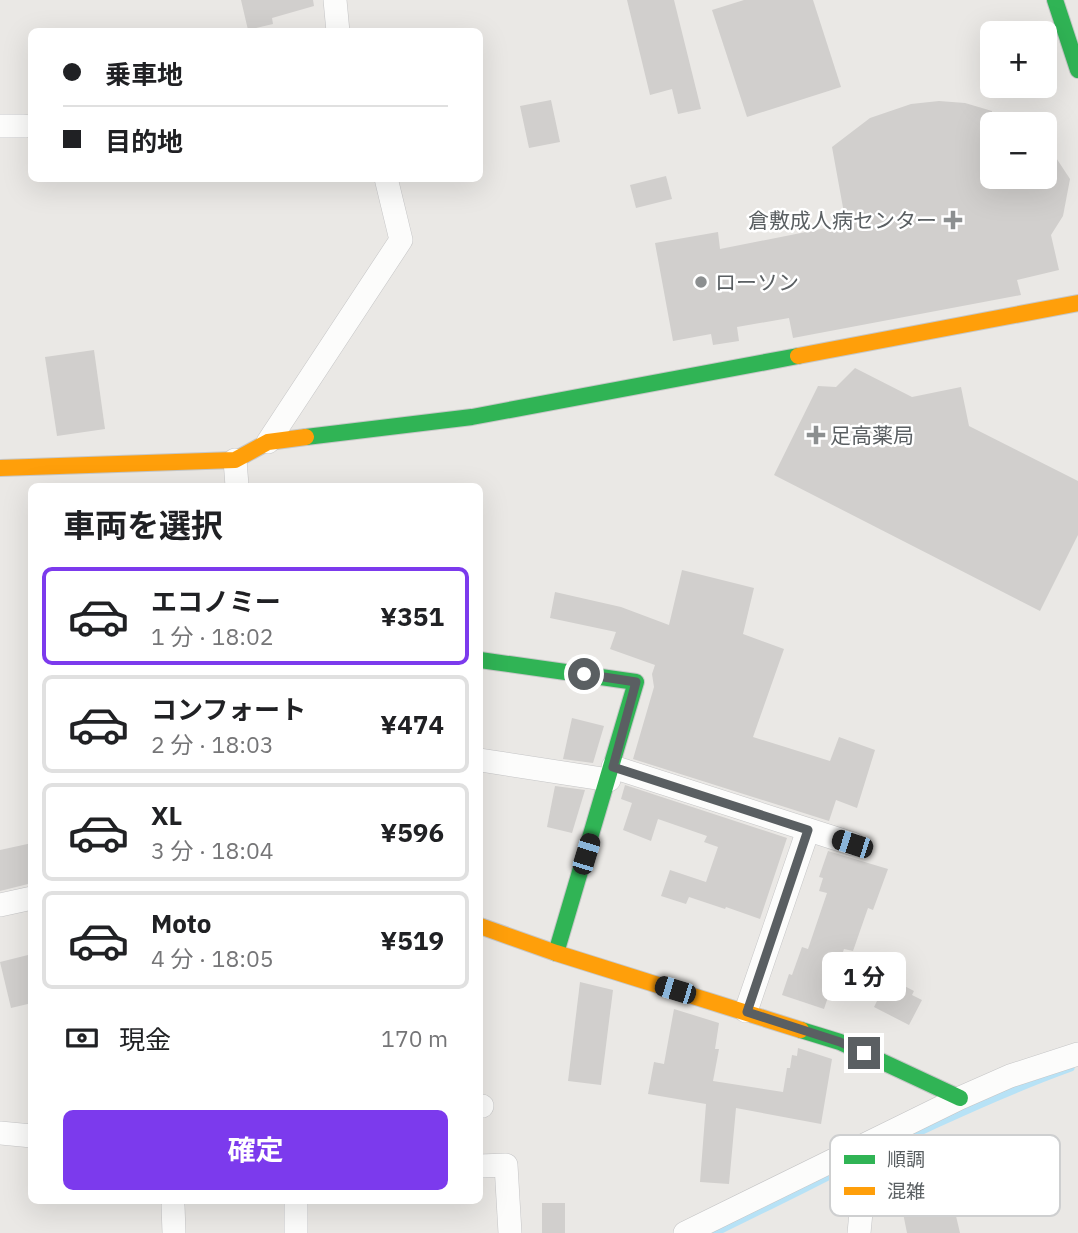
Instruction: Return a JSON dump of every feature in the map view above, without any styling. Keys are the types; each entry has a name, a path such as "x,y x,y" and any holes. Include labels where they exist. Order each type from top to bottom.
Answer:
{"street":[{"path":"335,0 338,28"},
{"path":"1055,0 1078,70"},
{"path":"0,126 24,126"},
{"path":"268,442 401,240 387,182"},
{"path":"0,468 235,460 268,442 472,417 1078,303"},
{"path":"235,460 237,483"},
{"path":"483,660 636,682 556,953"},
{"path":"483,760 611,774 852,844"},
{"path":"747,1012 808,830"},
{"path":"0,905 28,899"},
{"path":"483,927 556,953 840,1042 960,1098"},
{"path":"897,1135 960,1098 1010,1076 1078,1054"},
{"path":"0,1133 28,1136"},
{"path":"483,1166 506,1166 510,1233"},
{"path":"685,1233 830,1170"},
{"path":"296,1204 296,1233"},
{"path":"173,1205 174,1233"}],"building":[{"path":"241,0 313,0 314,6 272,18 273,24 248,28"},
{"path":"627,0 674,0 701,109 678,114 672,89 650,95"},
{"path":"744,0 813,0 841,87 747,117 712,10"},
{"path":"551,100 560,142 529,148 520,106"},
{"name":"倉敷成人病センター","path":"939,101 965,103 992,111 980,112 980,189 1057,189 1057,159 1070,179 1063,216 1051,235 1059,270 1017,280 1021,295 793,338 789,318 737,327 739,341 713,345 711,334 673,341 655,243 718,232 720,249 846,224 832,147 870,118 911,104"},
{"path":"666,176 672,199 636,208 630,185"},
{"path":"94,350 105,429 57,436 45,357"},
{"path":"855,368 912,397 961,387 969,426 1078,481 1078,535 1040,611 774,475 818,386 836,387"},
{"path":"682,570 754,588 743,634 784,649 753,737 830,761 839,737 875,750 857,808 836,800 829,821 633,759 654,687 652,674 655,665 610,649 616,632 550,618 555,592 621,607 669,625"},
{"path":"572,718 604,726 593,763 563,759"},
{"path":"625,785 787,838 760,919 689,897 686,904 661,896 670,870 706,882 718,847 704,842 707,836 658,819 651,841 623,830 632,803 621,799"},
{"path":"555,786 585,790 572,833 547,827"},
{"path":"28,844 28,884 0,891 0,850"},
{"path":"828,851 888,869 873,910 868,908 853,951 844,949 824,1009 782,995 802,947 808,949 827,893 819,891 823,878 819,877"},
{"path":"28,955 28,1004 11,1008 0,962"},
{"path":"885,976 914,991 912,995 922,1000 909,1025 874,1007 880,995 876,994"},
{"path":"580,982 613,990 601,1085 568,1081"},
{"path":"674,1009 719,1023 715,1049 719,1049 713,1081 783,1092 787,1068 790,1068 792,1055 797,1056 798,1048 832,1059 821,1124 736,1108 729,1184 700,1182 706,1104 648,1094 654,1062 664,1064"},
{"path":"542,1203 565,1203 565,1233 542,1233"},
{"path":"904,1216 956,1216 960,1233 907,1233"}],"waterway":[{"path":"915,1135 981,1104 1071,1068"},
{"path":"715,1233 830,1176"}],"traffic: fast":[{"path":"1055,0 1078,70"},
{"path":"306,437 472,417 798,356"},
{"path":"483,660 636,682 556,953"},
{"path":"801,1030 840,1042 960,1098"}],"traffic: slow":[{"path":"798,356 1078,303"},
{"path":"0,468 235,460 268,442 306,437"},
{"path":"483,927 556,953 801,1030"}],"place":[{"name":"倉敷成人病センター","path":"953,220"},
{"name":"ローソン","path":"701,282"},
{"name":"足高薬局","path":"816,435"}],"route":[{"path":"584,674 636,682 613,767 808,830 747,1012 840,1042 864,1053"}]}
